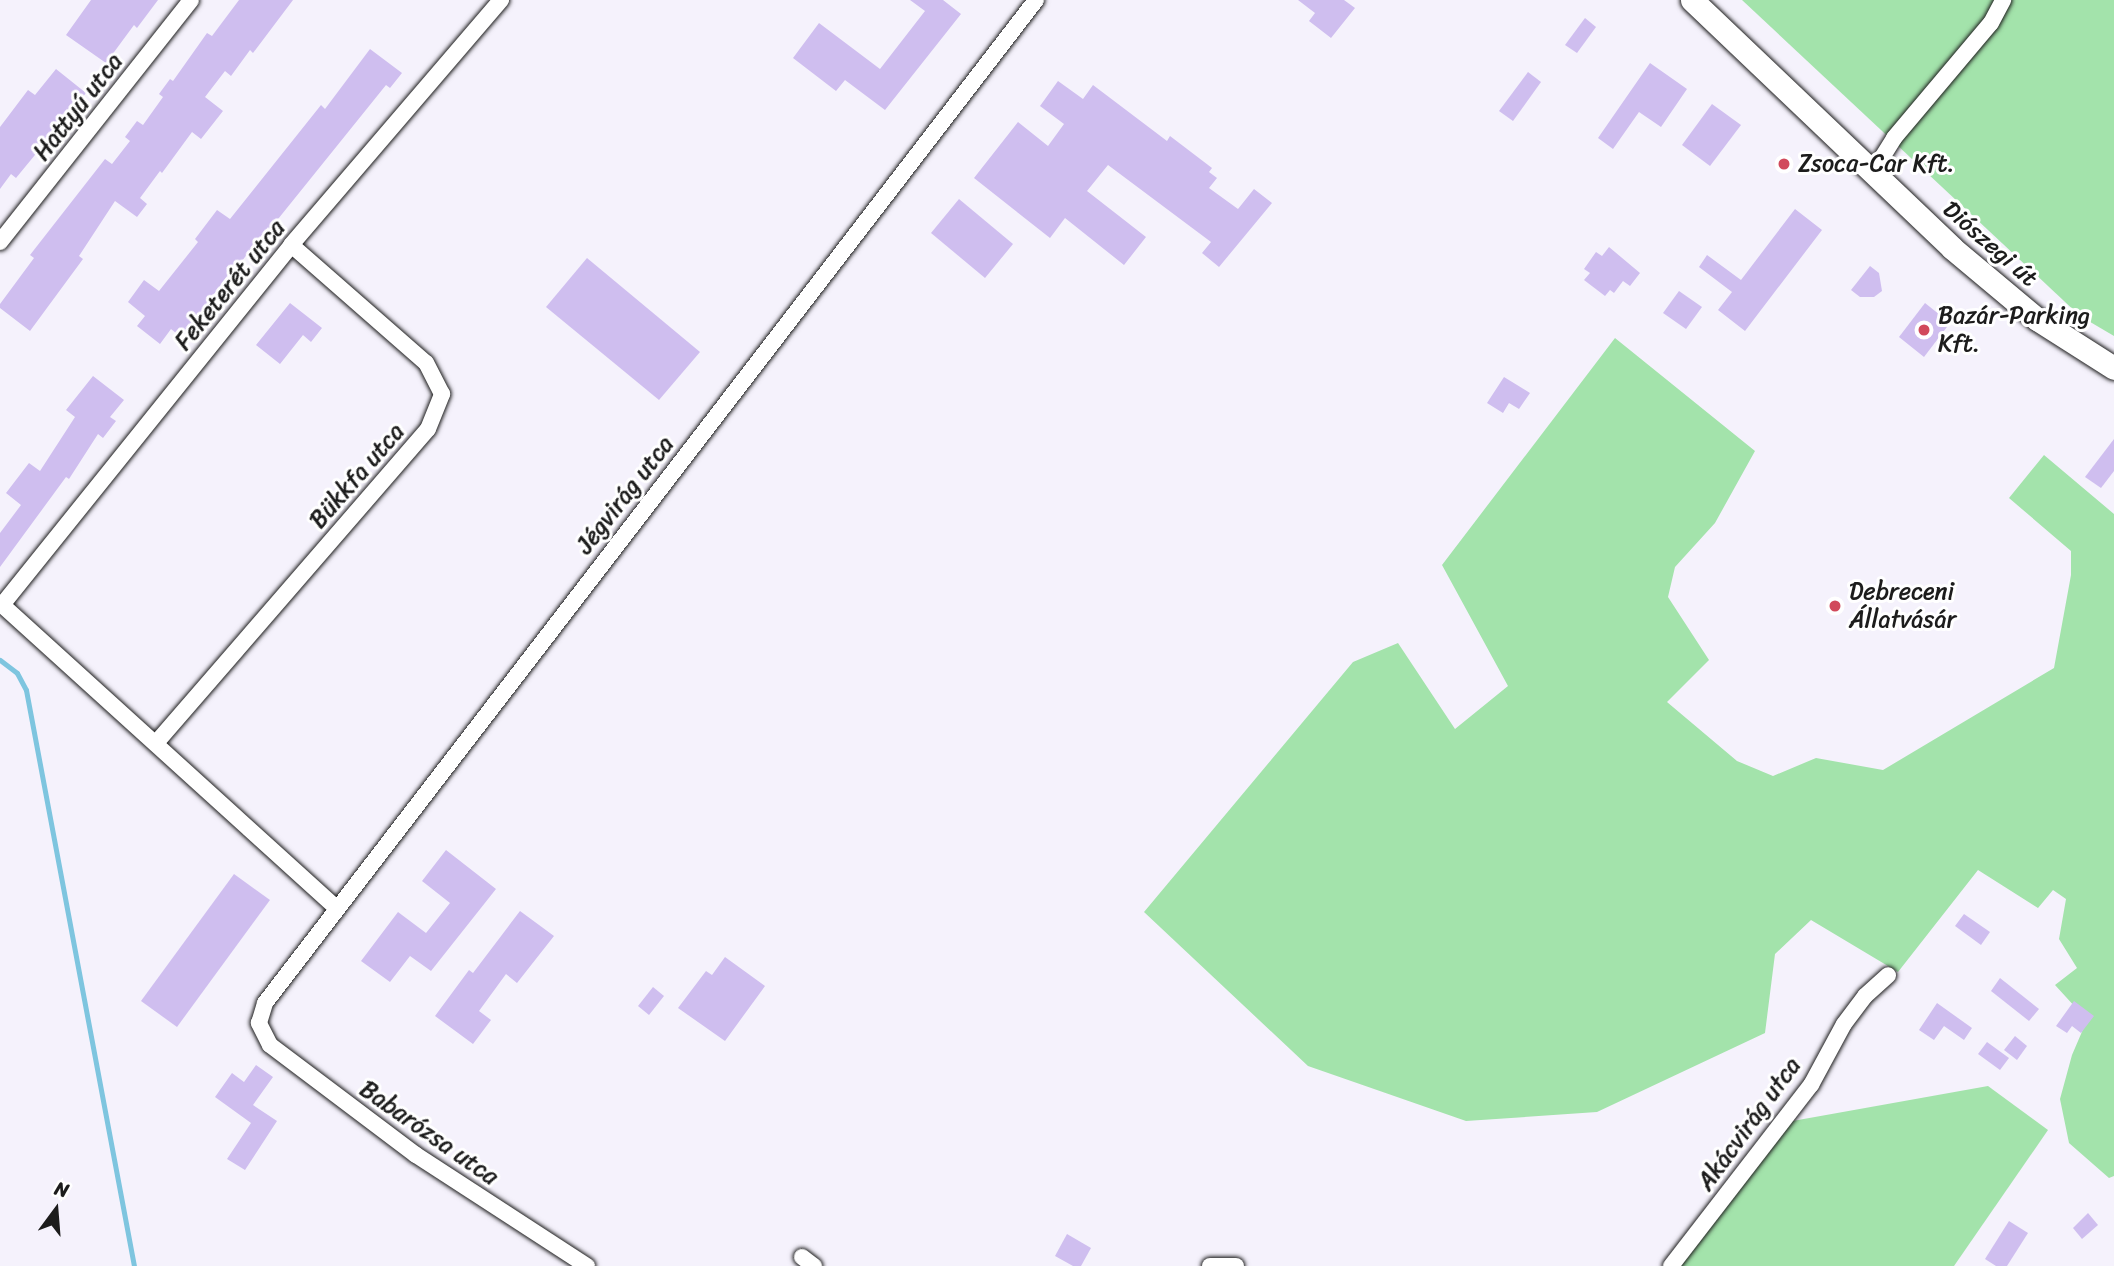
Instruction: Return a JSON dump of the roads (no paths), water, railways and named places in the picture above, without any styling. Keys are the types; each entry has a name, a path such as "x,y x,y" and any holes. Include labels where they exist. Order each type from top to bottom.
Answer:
{"main road":[{"name":"Diószegi út","path":"1692,0 1952,248 2037,319 2114,368"}],"street":[{"name":"Hattyú utca","path":"0,242 191,0"},
{"name":"Feketerét utca","path":"1,604 291,245 500,0"},
{"name":"Jégvirág utca","path":"259,1023 265,1003 335,908 1036,0"},
{"path":"1873,172 1894,138 1991,23 2003,0"},
{"name":"Bükkfa utca","path":"156,743 428,429 442,394 426,363 291,245"},
{"path":"1,604 335,908"},
{"name":"Akácvirág utca","path":"1671,1266 1811,1085 1843,1024 1865,996 1888,975"},
{"name":"Babarózsa utca","path":"259,1023 270,1045 416,1155 587,1266"},
{"path":"1210,1266 1236,1266"}],"waterway":[{"path":"0,660 17,673 26,690 134,1266"}],"place":[{"name":"Zsoca-Car Kft.","path":"1784,164"},
{"name":"Bazár-Parking Kft.","path":"1924,330"},
{"name":"Debreceni Állatvásár","path":"1835,606"}]}
